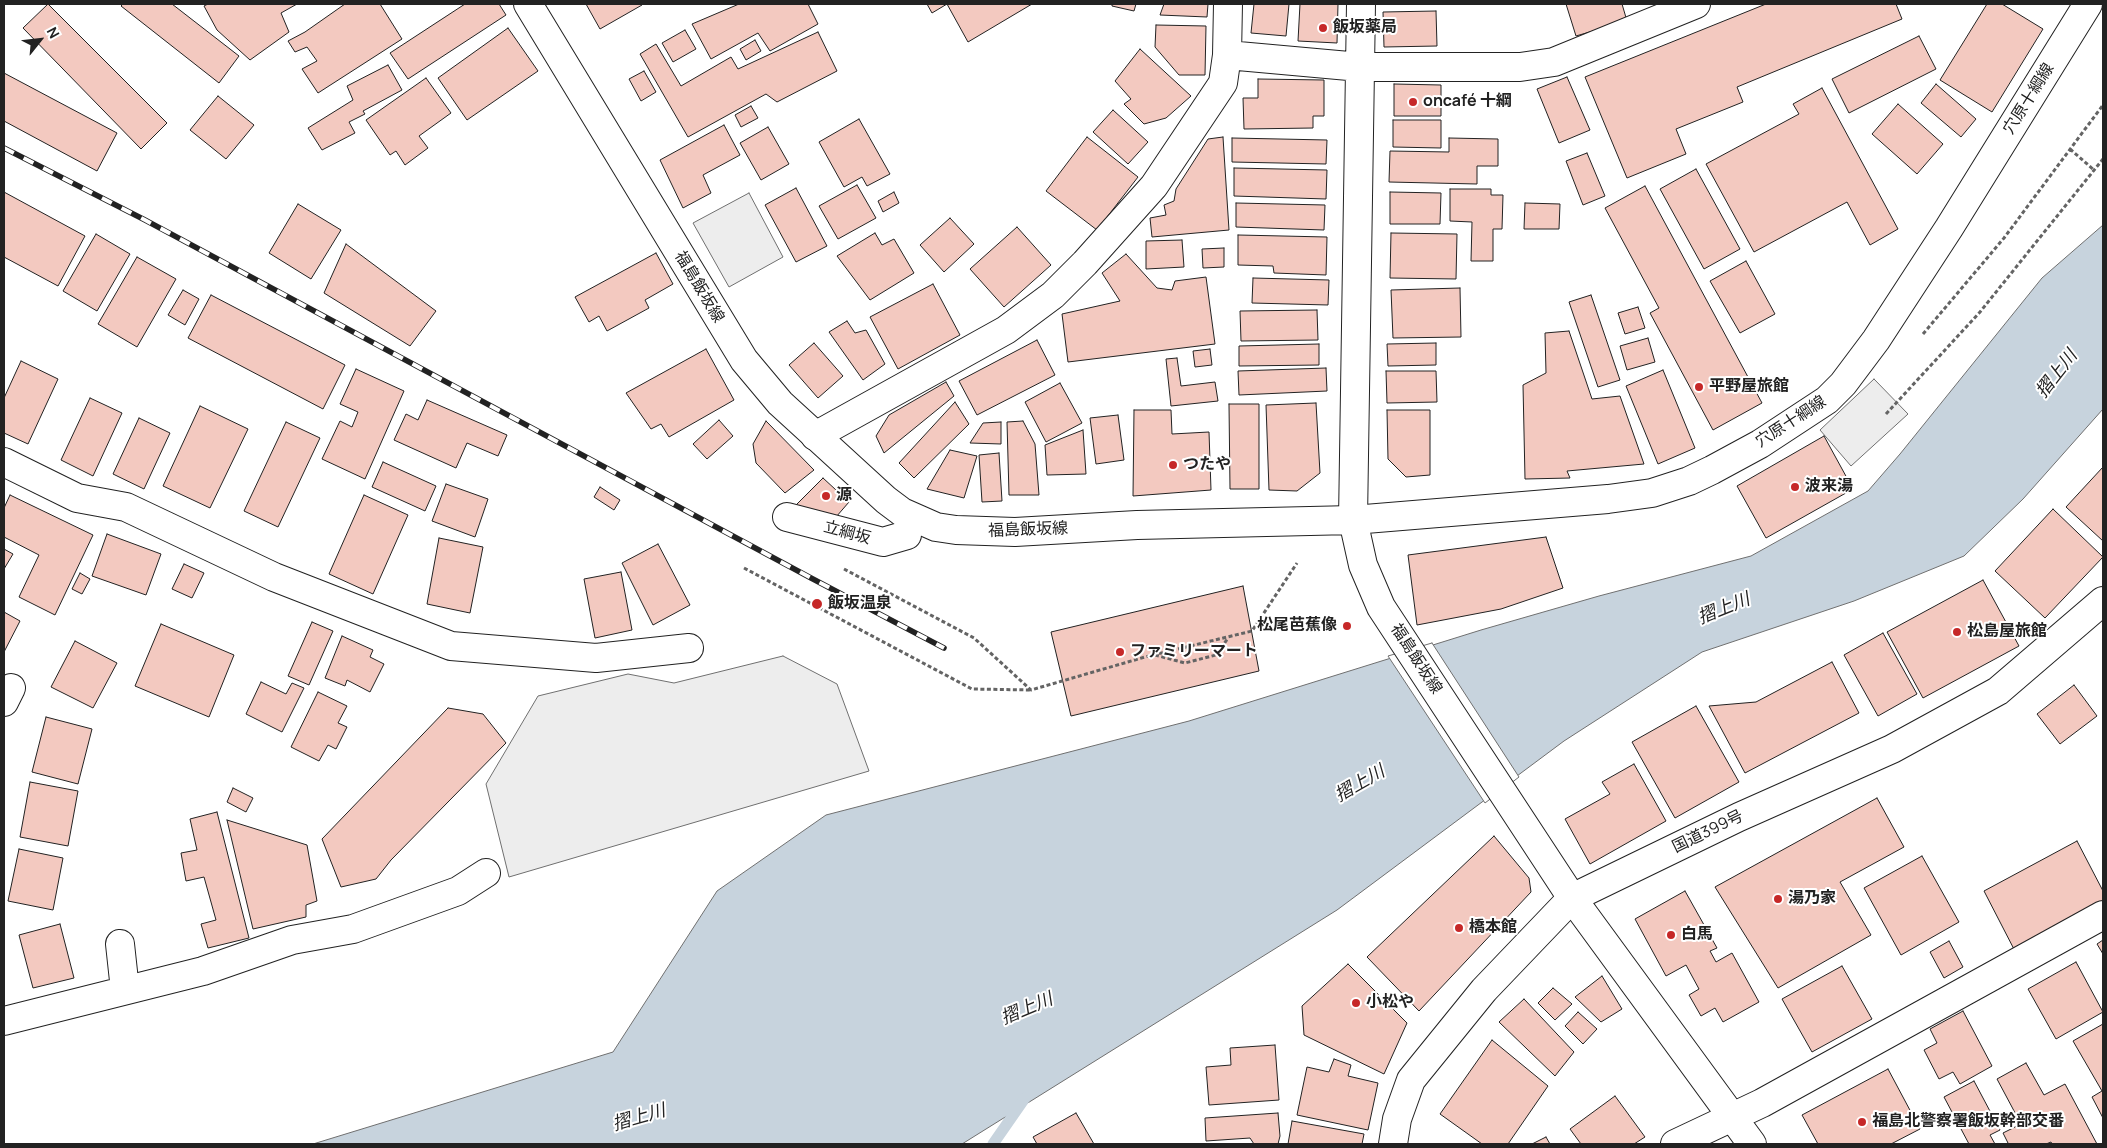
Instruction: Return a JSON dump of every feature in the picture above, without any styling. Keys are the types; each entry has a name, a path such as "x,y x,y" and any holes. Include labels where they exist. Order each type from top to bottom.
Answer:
{"main road":[{"name":"福島飯坂線","path":"528,4 744,360 780,403 886,500 902,512 936,527 956,530 1015,532 1137,524 1353,520 1363,564 1381,607 1572,898 1752,1144"},
{"path":"815,436 1006,330 1054,295 1085,263 1154,186 1223,83 1227,55 1228,4"},
{"path":"1353,520 1361,4"},
{"path":"1227,55 1360,67 1520,67 1554,62 1696,4"},
{"name":"穴原十綱線","path":"1353,520 1608,499 1652,493 1689,481 1712,470 1760,444 1828,400 1843,384 1876,340 2088,4"},
{"path":"4,462 77,498 126,507 274,577 451,646 596,658 689,648"},
{"name":"立綱坂","path":"787,517 883,542 906,535"},
{"name":"国道399号","path":"1393,1144 1397,1119 1411,1080 1484,990 1572,898 1739,817 1892,749 1998,691 2103,601"},
{"path":"4,1021 203,971 292,940 353,929 458,891 486,873"},
{"path":"1675,1144 1762,1103 2103,915"},
{"path":"120,944 125,990"}],"path":[{"path":"1921,338 2004,238 2103,105"},
{"path":"2070,149 2094,170"},
{"path":"1886,414 1980,312 2103,159"},
{"path":"744,568 972,689 1032,690 1155,655 1252,632 1297,563"},
{"path":"842,569 974,638 1032,690"},
{"path":"1155,655 1185,662 1216,655 1228,637"}],"shaded area":[{"path":"749,193 783,257 729,287 693,223"},
{"path":"1874,379 1908,414 1851,466 1820,430"},
{"path":"783,656 837,684 869,771 509,877 486,784 538,696 628,674 674,683"}],"water":[{"name":"摺上川","path":"2103,225 2103,409 2023,499 1964,556 1854,601 1702,652 1564,741 1337,910 962,1144 313,1144 613,1052 717,891 826,815 1189,721 1481,630 1599,596 1751,556 1868,491 2042,278"}],"pier":[{"path":"1432,643 1519,777 1485,803 1388,656"}],"building":[{"path":"48,4 167,123 141,149 23,28"},
{"path":"123,4 172,4 239,56 219,83 121,6"},
{"path":"208,4 297,4 281,13 289,32 250,60 217,30 204,6"},
{"path":"345,4 380,4 402,39 318,93 302,69 317,61 307,47 295,52 288,41 305,32"},
{"path":"465,4 499,4 506,15 408,79 390,53"},
{"path":"586,4 641,4 642,5 600,29"},
{"path":"739,4 808,4 818,24 770,51 758,33 711,59 692,24"},
{"path":"927,4 947,4 932,13"},
{"path":"947,4 1032,4 968,42"},
{"path":"1112,4 1136,4 1134,11 1112,6"},
{"path":"1164,4 1208,4 1207,17 1160,15"},
{"path":"1254,4 1289,4 1286,36 1251,33"},
{"path":"1300,4 1338,4 1337,43 1298,41"},
{"path":"1566,4 1622,4 1627,21 1576,36"},
{"path":"1766,4 1896,4 1902,19 1737,87 1743,102 1676,129 1686,154 1627,178 1585,77"},
{"path":"1987,4 2002,4 2043,29 1992,112 1940,80"},
{"path":"1436,11 1437,46 1384,47 1383,12"},
{"path":"1156,25 1206,26 1205,75 1179,75 1155,47"},
{"path":"508,28 538,71 467,120 438,78"},
{"path":"685,30 696,49 673,62 662,43"},
{"path":"818,32 837,71 777,102 766,94 688,137 640,54 656,44 681,86 731,57 738,69"},
{"path":"1919,36 1936,69 1849,113 1832,79"},
{"path":"755,40 761,51 746,60 740,49"},
{"path":"1140,49 1191,96 1166,118 1144,124 1124,104 1131,99 1115,81"},
{"path":"388,65 402,90 363,111 365,114 349,122 355,133 322,150 308,128 353,100 347,86"},
{"path":"644,71 656,92 641,101 629,79"},
{"path":"4,73 117,133 97,171 4,121"},
{"path":"1567,77 1590,130 1559,143 1537,89"},
{"path":"426,78 451,113 419,136 428,148 405,165 396,151 390,155 366,120"},
{"path":"1258,79 1324,80 1324,116 1313,116 1313,128 1244,129 1243,98 1258,98"},
{"path":"1394,84 1441,85 1441,116 1394,116"},
{"path":"1936,84 1976,119 1961,137 1921,103"},
{"path":"1822,88 1898,229 1870,245 1847,202 1754,252 1706,164 1799,114 1793,104"},
{"path":"218,96 254,125 226,159 190,130"},
{"path":"1898,104 1943,144 1917,174 1872,134"},
{"path":"751,106 758,118 741,127 735,115"},
{"path":"1113,110 1148,142 1128,164 1093,132"},
{"path":"859,119 890,174 867,186 862,177 844,187 819,142"},
{"path":"1393,120 1441,120 1441,148 1393,147"},
{"path":"724,125 740,155 703,175 711,193 683,208 660,160"},
{"path":"768,127 789,164 761,180 740,143"},
{"path":"1087,137 1138,177 1097,230 1046,191"},
{"path":"1223,137 1229,230 1152,237 1150,218 1166,215 1164,205 1174,201 1176,189 1208,139"},
{"path":"1232,138 1327,140 1326,164 1232,162"},
{"path":"1449,138 1498,139 1498,166 1477,166 1477,184 1389,182 1390,151 1449,152"},
{"path":"1587,153 1605,196 1583,205 1566,161"},
{"path":"1234,168 1327,170 1326,199 1234,196"},
{"path":"1696,169 1740,249 1704,269 1660,189"},
{"path":"857,185 876,218 838,239 819,206"},
{"path":"1645,186 1762,403 1713,430 1650,313 1659,308 1605,208"},
{"path":"796,188 827,246 796,262 765,205"},
{"path":"1450,189 1491,189 1491,195 1503,195 1502,229 1493,229 1493,261 1471,261 1472,222 1450,221"},
{"path":"4,192 85,236 58,286 4,257"},
{"path":"894,192 899,203 883,212 878,201"},
{"path":"1390,192 1441,193 1440,224 1390,224"},
{"path":"1236,203 1325,205 1324,230 1236,227"},
{"path":"1525,203 1560,204 1559,229 1524,229"},
{"path":"298,204 341,230 311,279 269,253"},
{"path":"950,218 974,244 944,272 920,245"},
{"path":"1017,227 1051,265 1004,307 970,269"},
{"path":"875,233 882,245 894,239 914,273 870,300 837,256"},
{"path":"1391,233 1457,234 1456,279 1390,278"},
{"path":"96,234 130,254 97,311 63,291"},
{"path":"1238,235 1327,237 1326,275 1274,273 1273,266 1238,265"},
{"path":"1182,240 1184,267 1146,269 1146,241"},
{"path":"346,244 436,311 410,346 324,293"},
{"path":"1224,248 1224,267 1203,268 1202,249"},
{"path":"656,253 673,284 645,300 649,308 607,331 599,316 589,322 575,297"},
{"path":"1126,254 1157,288 1172,290 1175,281 1206,277 1215,344 1068,362 1062,314 1120,301 1102,273"},
{"path":"137,257 176,279 137,347 98,324"},
{"path":"1746,261 1775,314 1740,333 1710,281"},
{"path":"1253,278 1329,280 1328,305 1252,303"},
{"path":"933,284 960,335 898,369 870,317"},
{"path":"1460,288 1461,337 1393,338 1391,290"},
{"path":"183,290 199,299 185,325 168,315"},
{"path":"211,295 345,365 323,409 188,338"},
{"path":"1591,295 1620,380 1598,387 1569,302"},
{"path":"1638,307 1645,328 1625,334 1618,313"},
{"path":"1317,310 1318,340 1241,341 1240,311"},
{"path":"847,321 855,333 866,330 885,364 863,380 829,332"},
{"path":"1569,331 1592,399 1620,396 1644,464 1567,471 1570,478 1525,479 1523,385 1546,373 1545,333"},
{"path":"1648,338 1655,362 1627,370 1620,346"},
{"path":"1037,340 1055,375 977,415 959,381"},
{"path":"814,343 843,376 818,398 789,365"},
{"path":"1436,343 1436,365 1388,366 1387,344"},
{"path":"1319,344 1319,365 1239,366 1239,346"},
{"path":"706,349 734,400 669,437 661,424 651,429 626,393"},
{"path":"1210,349 1212,365 1195,367 1193,351"},
{"path":"1177,358 1181,386 1215,382 1218,401 1171,406 1166,359"},
{"path":"21,361 58,379 28,444 4,433 4,398"},
{"path":"1326,368 1327,391 1239,395 1238,371"},
{"path":"356,369 404,391 365,479 322,459 340,421 352,427 358,412 340,404"},
{"path":"1663,370 1695,448 1658,464 1626,386"},
{"path":"1386,371 1436,371 1437,402 1387,403"},
{"path":"946,382 954,396 884,453 876,436 889,415"},
{"path":"1060,383 1082,423 1046,442 1025,402"},
{"path":"90,398 122,413 93,476 61,460"},
{"path":"427,400 507,435 498,456 467,443 456,468 394,440 406,414 418,420"},
{"path":"955,402 969,424 914,478 899,463"},
{"path":"1316,403 1320,473 1297,491 1269,490 1266,405"},
{"path":"1229,404 1259,404 1259,489 1230,489"},
{"path":"200,406 248,429 210,508 163,486"},
{"path":"1134,410 1171,410 1172,434 1209,432 1211,490 1133,496"},
{"path":"1387,410 1430,410 1430,475 1406,477 1388,459"},
{"path":"1118,415 1124,460 1096,464 1090,418"},
{"path":"139,418 170,433 144,489 113,474"},
{"path":"719,420 733,436 707,459 693,444"},
{"path":"766,421 814,470 785,493 756,463 753,444"},
{"path":"1023,421 1035,444 1039,495 1009,495 1007,422"},
{"path":"286,422 320,438 278,527 244,511"},
{"path":"1001,422 1001,444 970,443 983,423"},
{"path":"1083,430 1086,474 1047,475 1045,445"},
{"name":"波来湯","path":"1824,436 1853,489 1766,538 1737,486"},
{"path":"950,450 977,456 964,498 927,489"},
{"path":"999,453 1002,501 982,502 979,455"},
{"path":"383,462 436,486 425,511 372,487"},
{"path":"2103,467 2103,541 2066,507"},
{"path":"823,478 849,502 836,517 796,505"},
{"path":"446,484 488,499 475,537 432,521"},
{"path":"600,487 620,500 614,510 594,497"},
{"path":"10,495 93,535 55,615 19,597 39,555 4,537 4,508"},
{"path":"364,495 408,515 373,594 329,574"},
{"path":"2053,509 2103,557 2045,618 1995,571"},
{"path":"107,534 161,554 146,595 92,576"},
{"path":"1546,537 1563,588 1501,609 1417,625 1408,555"},
{"path":"439,538 483,547 470,613 427,604"},
{"path":"658,544 690,605 653,625 622,563"},
{"path":"4,549 13,554 4,569"},
{"path":"184,564 204,573 192,598 172,589"},
{"path":"621,572 632,630 595,638 584,579"},
{"path":"80,573 90,579 82,594 72,589"},
{"path":"1983,580 2019,646 1923,698 1887,632"},
{"path":"1243,586 1259,671 1071,716 1051,632"},
{"path":"4,612 20,621 4,652"},
{"path":"312,622 333,631 309,685 288,676"},
{"path":"161,624 234,655 209,717 135,686"},
{"path":"1883,633 1917,694 1878,716 1844,655"},
{"path":"342,636 373,650 370,657 384,664 370,692 347,680 345,686 325,678"},
{"path":"75,641 117,663 93,708 51,687"},
{"path":"1832,662 1859,713 1745,773 1709,706 1756,702"},
{"path":"261,682 286,694 292,683 304,688 282,732 246,714"},
{"path":"2074,685 2097,716 2060,744 2037,714"},
{"path":"318,692 347,706 338,723 347,727 336,749 328,745 319,761 291,747"},
{"path":"1696,706 1739,782 1675,818 1632,742"},
{"path":"448,708 483,714 506,743 391,860 376,879 341,887 322,839"},
{"path":"46,717 92,729 78,784 32,772"},
{"path":"1634,764 1666,821 1590,864 1565,819 1610,794 1602,782"},
{"path":"30,782 78,791 68,846 20,837"},
{"path":"233,788 253,798 246,812 227,802"},
{"path":"1877,798 1904,847 1840,882 1871,935 1778,988 1715,887"},
{"path":"217,812 249,938 208,948 201,924 216,920 204,877 186,881 181,853 197,850 190,819"},
{"path":"227,820 307,845 317,901 306,905 306,917 253,929"},
{"path":"1494,836 1529,878 1531,892 1419,1011 1367,957"},
{"path":"2077,841 2103,891 2103,909 2017,955 1984,891"},
{"path":"19,849 63,858 53,910 8,901"},
{"path":"1922,856 1959,922 1901,955 1864,888"},
{"path":"1685,891 1717,948 1710,951 1716,962 1732,953 1759,1002 1723,1022 1715,1008 1701,1016 1689,995 1699,989 1686,965 1666,976 1635,919"},
{"path":"60,924 74,978 33,988 19,935"},
{"path":"2103,940 2103,954 2097,944"},
{"path":"1949,941 1963,967 1944,978 1930,952"},
{"path":"2076,962 2103,1012 2056,1039 2028,989"},
{"path":"1348,964 1407,1023 1384,1074 1304,1035 1302,1006"},
{"path":"1842,966 1872,1019 1812,1052 1782,999"},
{"path":"1602,976 1622,1009 1601,1022 1575,997"},
{"path":"1553,988 1572,1004 1555,1020 1538,1003"},
{"path":"1524,999 1574,1052 1555,1076 1499,1022"},
{"path":"1963,1011 1992,1066 1960,1084 1953,1072 1939,1079 1924,1050 1937,1043 1930,1029"},
{"path":"1578,1012 1597,1029 1583,1044 1565,1026"},
{"path":"2103,1024 2103,1118 2092,1097 2102,1091 2073,1041"},
{"path":"1492,1040 1548,1086 1508,1144 1482,1144 1440,1114"},
{"path":"1275,1045 1279,1100 1209,1105 1206,1067 1231,1065 1230,1048"},
{"path":"1334,1059 1351,1065 1348,1076 1378,1083 1368,1130 1297,1115 1307,1067 1329,1072"},
{"path":"2026,1063 2044,1095 2065,1084 2097,1144 2052,1144 2051,1142 2046,1144 2006,1144 2008,1143 2003,1133 2021,1124 1997,1079"},
{"path":"1888,1069 1920,1129 1891,1144 1818,1144 1802,1115"},
{"path":"1974,1081 2000,1130 1990,1135 1995,1144 1969,1144 1944,1097"},
{"path":"1615,1096 1645,1137 1634,1144 1581,1144 1570,1129"},
{"path":"1076,1113 1094,1144 1037,1144 1033,1137"},
{"path":"1278,1113 1280,1136 1278,1144 1254,1144 1250,1138 1206,1141 1205,1118"},
{"path":"1292,1121 1364,1134 1362,1144 1288,1144"},
{"path":"1546,1137 1550,1144 1532,1144"}],"waterway":[{"path":"993,1144 1025,1098"}],"railway":[{"path":"4,148 145,220 944,648"}],"place":[{"name":"飯坂薬局","path":"1323,28"},
{"name":"oncafé 十綱","path":"1413,102"},
{"name":"平野屋旅館","path":"1699,387"},
{"name":"つたや","path":"1173,465"},
{"name":"波来湯","path":"1795,487"},
{"name":"源","path":"826,496"},
{"name":"飯坂温泉","path":"817,604"},
{"name":"松尾芭蕉像","path":"1347,626"},
{"name":"松島屋旅館","path":"1957,632"},
{"name":"ファミリーマート","path":"1120,652"},
{"name":"湯乃家","path":"1778,899"},
{"name":"橋本館","path":"1459,928"},
{"name":"白馬","path":"1671,935"},
{"name":"小松や","path":"1356,1003"},
{"name":"福島北警察署飯坂幹部交番","path":"1862,1122"}]}
